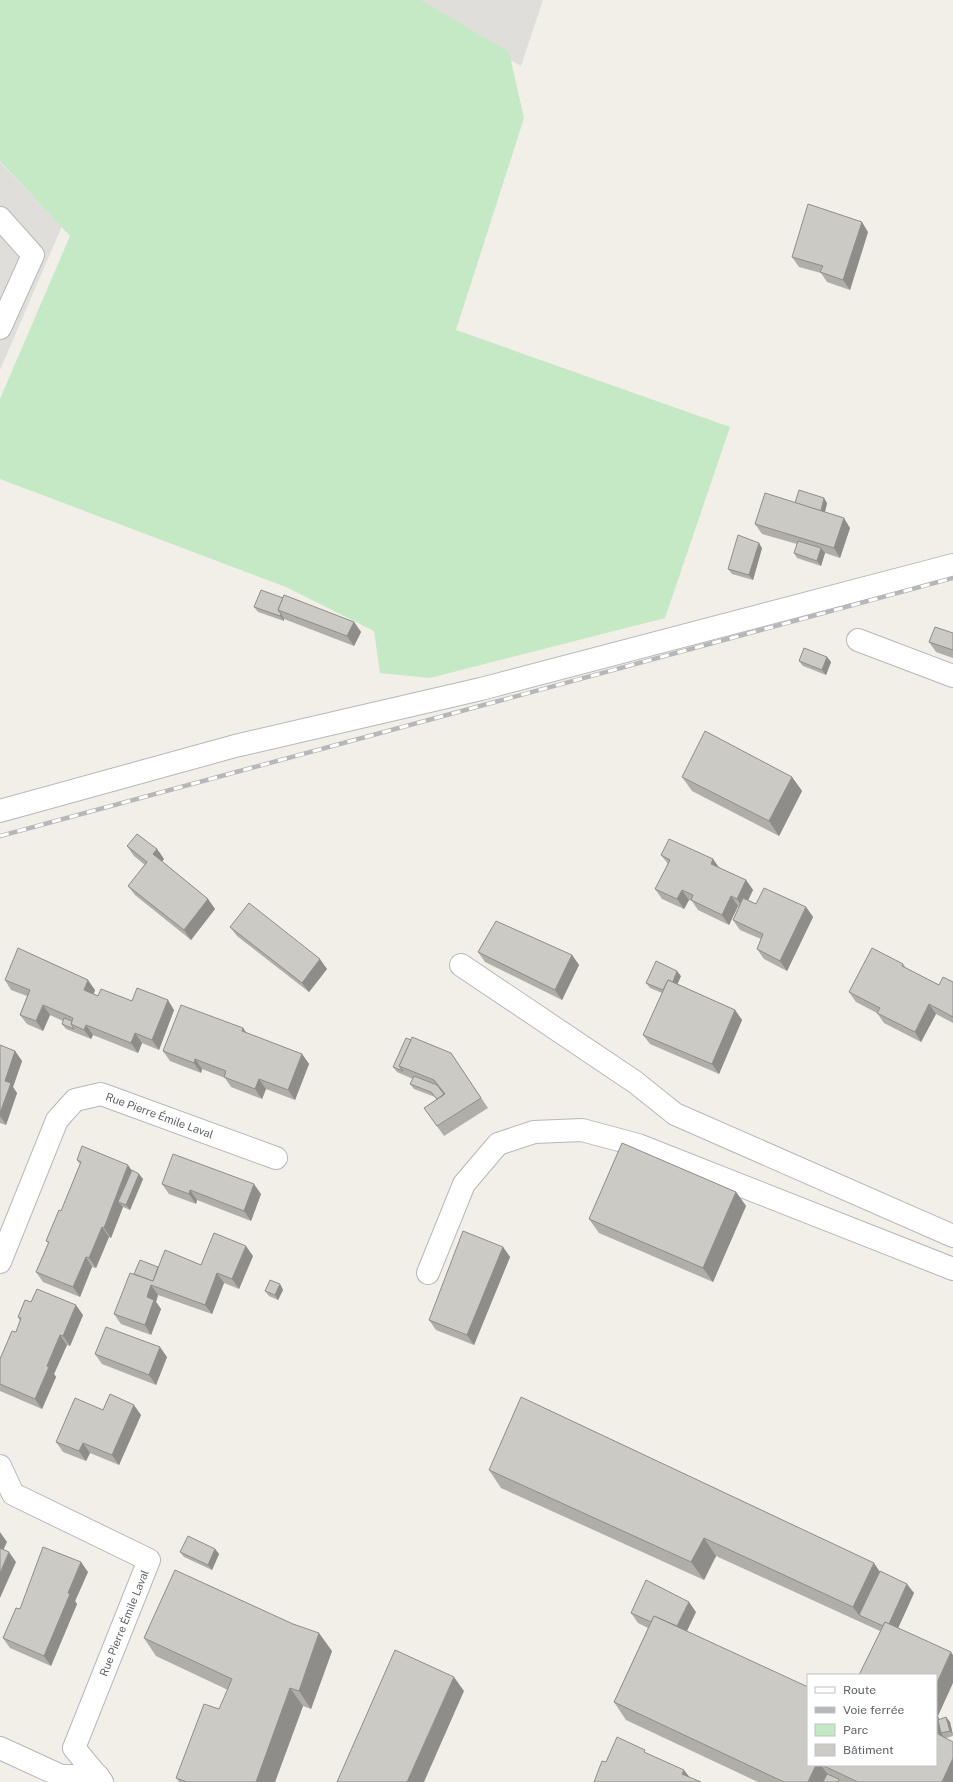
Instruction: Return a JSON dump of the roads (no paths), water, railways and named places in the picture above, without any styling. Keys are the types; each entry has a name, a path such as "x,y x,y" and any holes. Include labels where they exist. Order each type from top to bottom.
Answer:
{"street":[{"path":"0,218 33,255 0,328"},
{"path":"0,811 235,746 481,689 953,565"},
{"path":"858,640 953,676"},
{"path":"461,965 635,1082 675,1114 953,1236"},
{"name":"Rue Pierre Émile Laval","path":"0,1262 57,1120 75,1100 101,1094 276,1158"},
{"path":"428,1273 464,1184 498,1144 534,1132 582,1130 638,1145 953,1269"},
{"name":"Rue Pierre Émile Laval","path":"0,1466 13,1494 149,1560 74,1748 100,1779"},
{"path":"0,1748 61,1776 100,1779"}],"railway":[{"path":"0,836 953,578"}]}
